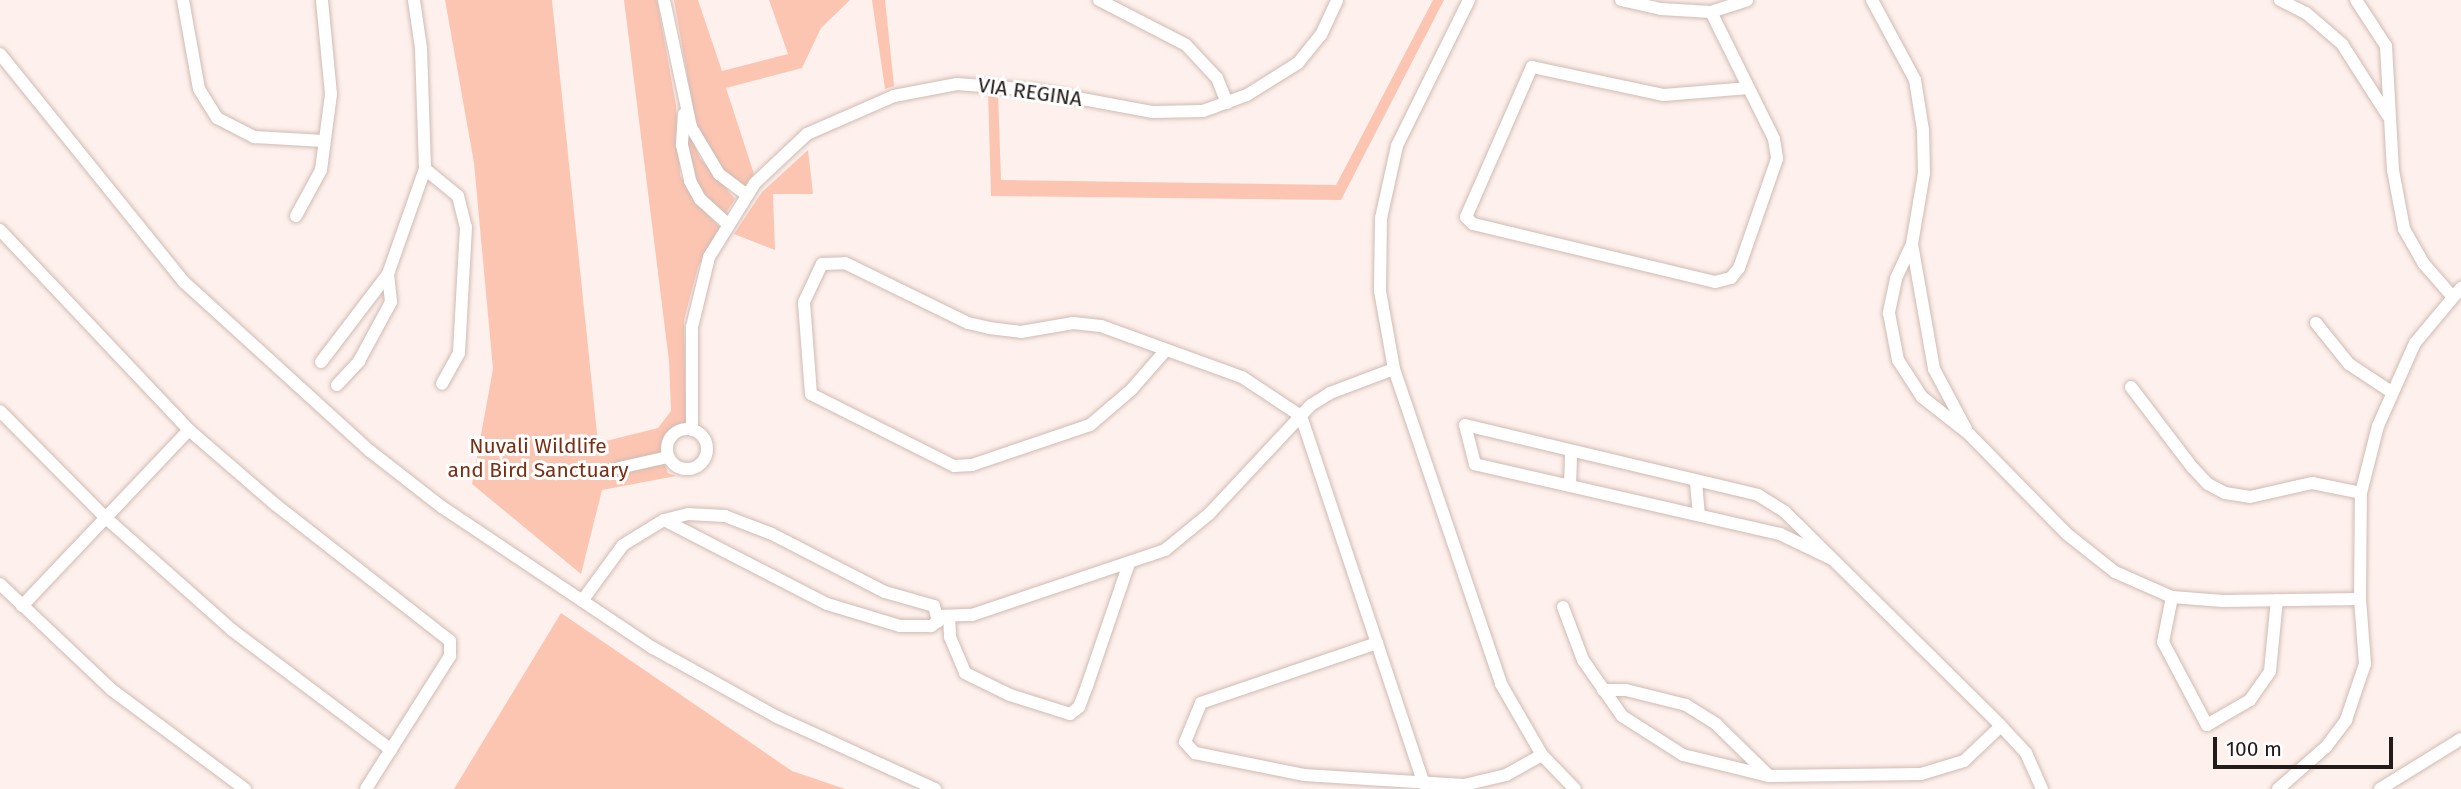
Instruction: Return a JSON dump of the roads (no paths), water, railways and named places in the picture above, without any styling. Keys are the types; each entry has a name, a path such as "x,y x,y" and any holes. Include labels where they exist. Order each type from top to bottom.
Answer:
{"street":[{"path":"184,0 198,89 217,118 254,137 324,141"},
{"path":"296,216 321,170 331,94 322,0"},
{"path":"321,362 388,274 425,169 421,48 414,0"},
{"path":"664,0 684,107 702,151 719,174 747,195"},
{"path":"1099,0 1186,45 1217,78 1227,103"},
{"name":"VIA REGINA","path":"692,430 694,310 709,257 727,223 747,195 807,134 912,91 989,84 1179,114 1227,103 1298,63 1321,35 1338,0"},
{"path":"1469,0 1398,146 1381,218 1380,291 1394,369 1501,684 1542,755 1575,789"},
{"path":"1621,0 1661,9 1711,12 1747,0"},
{"path":"1872,0 1915,80 1924,173 1912,244 1896,279 1889,313 1898,360 1922,397 1969,434 2067,534 2115,572 2172,597 2360,599"},
{"path":"2280,0 2306,13 2342,44 2368,78 2392,122"},
{"path":"2278,789 2326,747 2346,720 2365,664 2360,599 2361,493 2390,391 2415,343 2456,291 2424,264 2404,229 2393,170 2386,46 2356,0"},
{"path":"1711,12 1749,88 1774,139 1777,159 1739,268 1731,278 1715,282 1473,224 1466,217 1532,67 1664,95 1749,88"},
{"path":"0,54 184,282 269,364 442,507 653,648 777,717 935,789"},
{"path":"684,107 682,145 690,181 700,199 727,223"},
{"path":"425,169 458,196 466,227 459,353 442,384"},
{"path":"0,230 189,430 276,505 450,641 450,656 366,789"},
{"path":"1912,244 1934,369 1969,434"},
{"path":"1166,350 1131,390 1090,425 972,465 954,466 811,394 803,302 822,264 833,260 968,323 1021,332 1073,323 1101,326 1242,377 1301,416 1424,784"},
{"path":"337,386 359,361 387,312 393,295 388,274"},
{"path":"2316,323 2349,364 2390,391"},
{"path":"664,520 827,604 900,626 931,626 944,616 972,615 1128,566 1175,544 1301,416 1330,393 1394,369"},
{"path":"2131,387 2192,467 2208,484 2225,493 2250,497 2312,483 2361,493"},
{"path":"0,411 106,518 232,630 391,750"},
{"path":"1832,559 1780,534 1475,464 1465,425 1758,495 1785,512 2001,726 2026,753 2042,789"},
{"path":"22,606 189,430"},
{"path":"692,430 706,443 702,463 683,470 668,457 667,444 674,433 692,430"},
{"path":"1570,486 1571,451"},
{"path":"619,468 668,457"},
{"path":"1696,482 1699,516"},
{"path":"582,601 623,545 664,520 688,514 725,516 772,534 885,592 934,606 944,616 965,673 1010,695 1070,714 1079,707 1128,566"},
{"path":"0,584 112,690 245,789"},
{"path":"2172,597 2163,642 2207,725 2250,700 2270,671 2277,600"},
{"path":"1563,607 1583,660 1622,716 1683,755 1769,776 1921,774 1964,761 2001,726"},
{"path":"1377,643 1201,703 1185,741 1195,753 1304,775 1424,784 1464,785 1506,775 1542,755"},
{"path":"1603,690 1626,690 1686,705 1716,724 1769,776"},
{"path":"2380,789 2461,739"}],"park label":[{"name":"Nuvali Wildlife and Bird Sanctuary","path":"538,458"}]}
